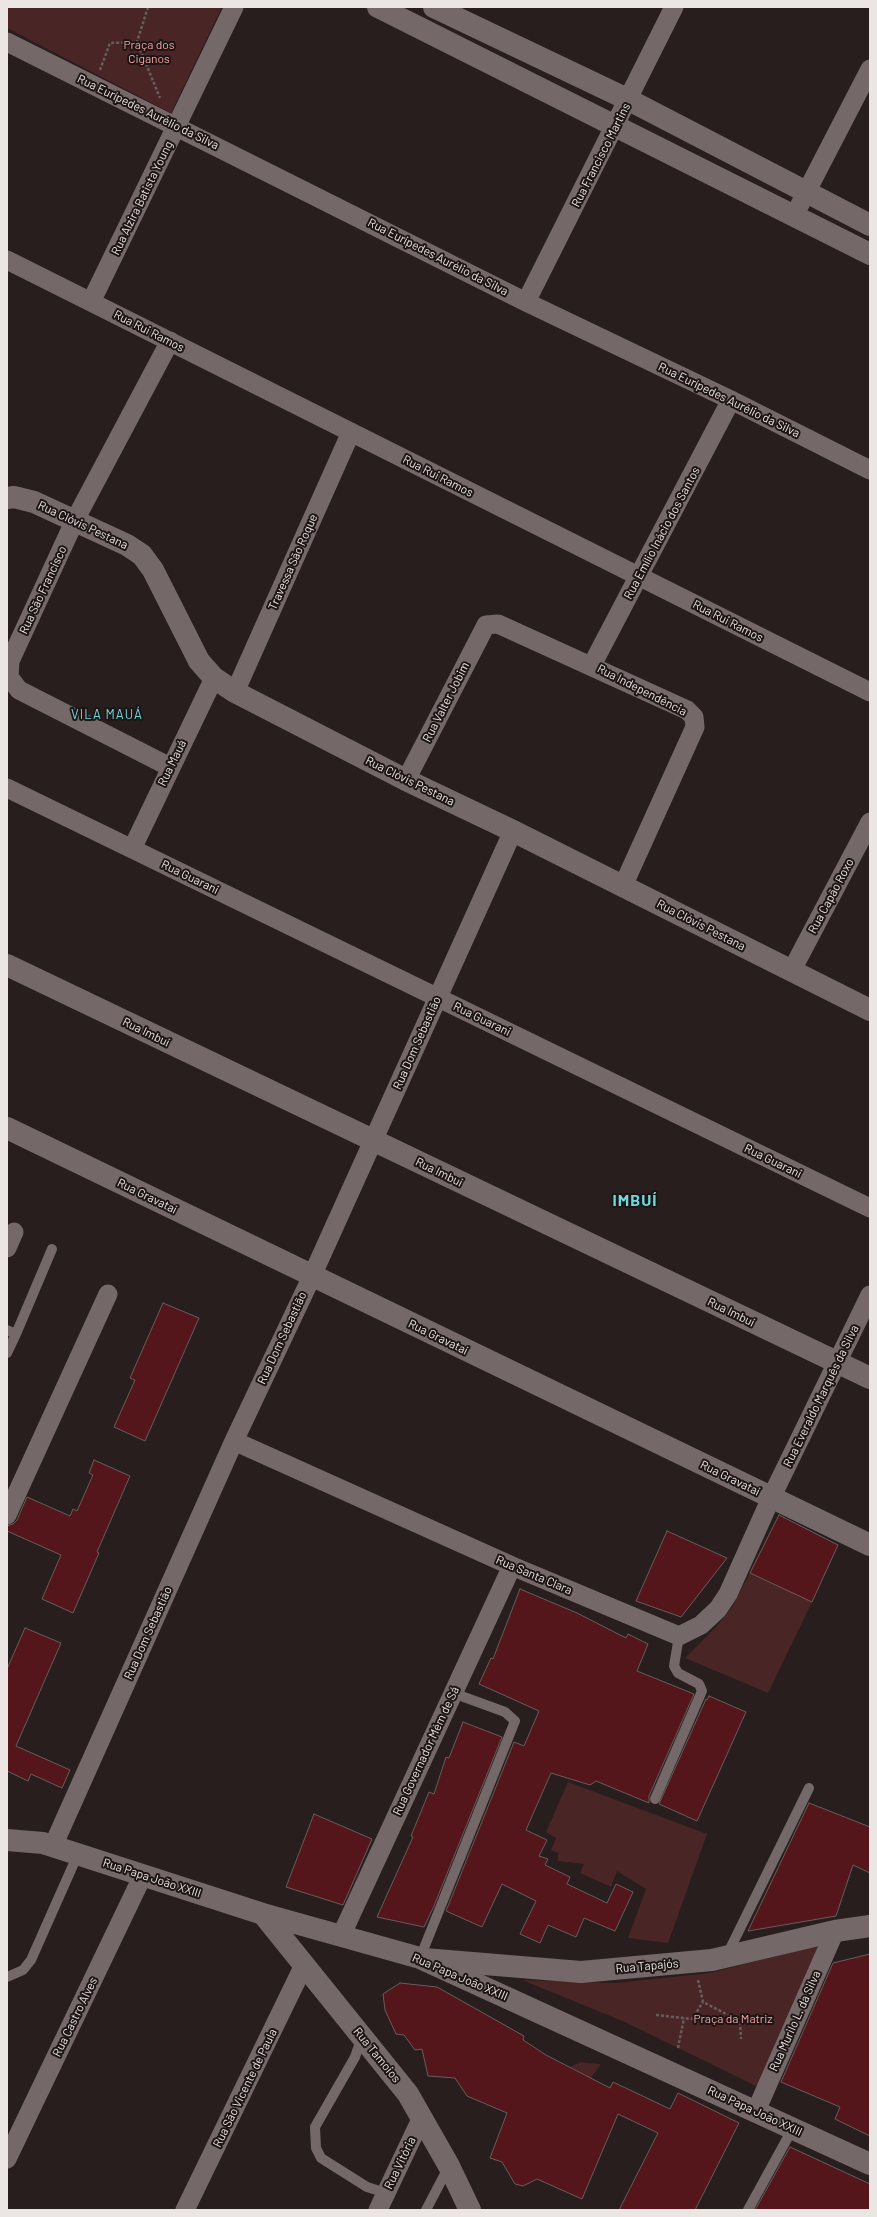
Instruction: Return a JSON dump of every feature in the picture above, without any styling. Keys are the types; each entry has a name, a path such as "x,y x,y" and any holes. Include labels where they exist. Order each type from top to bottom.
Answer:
{"street":[{"name":"Rua Alzira Batista Young","path":"92,302 234,7"},
{"path":"378,7 870,254"},
{"path":"434,7 629,100 870,225"},
{"name":"Rua Francisco Martins","path":"526,302 616,126 674,7"},
{"name":"Rua Eurípedes Aurélio da Silva","path":"7,42 526,302 731,400 870,470"},
{"path":"794,216 870,69"},
{"name":"Rua Rui Ramos","path":"7,260 870,692"},
{"name":"Rua São Francisco","path":"170,341 75,520 10,661 9,677 19,690 170,767"},
{"name":"Rua Emílio Inácio dos Santos","path":"592,665 731,400"},
{"name":"Travessa São Roque","path":"235,692 351,432"},
{"name":"Rua Clóvis Pestana","path":"7,498 14,497 34,502 127,545 142,555 153,570 199,661 214,678 235,692 406,780 513,831 870,1010"},
{"name":"Rua Independência","path":"486,625 498,624 592,665 687,710 694,717 695,728 623,886"},
{"name":"Rua Valter Jobim","path":"406,780 486,625"},
{"name":"Rua Mauá","path":"132,848 214,678"},
{"name":"Rua Guarani","path":"7,788 870,1208"},
{"name":"Rua Capão Roxo","path":"792,970 870,822"},
{"name":"Rua Dom Sebastião","path":"53,1846 234,1441 312,1276 513,831"},
{"name":"Rua Imbuí","path":"7,966 870,1378"},
{"name":"Rua Gravataí","path":"7,1128 870,1546"},
{"path":"7,1515 108,1294"},
{"name":"Rua Everaldo Marquês da Silva","path":"772,1498 870,1295"},
{"name":"Rua Santa Clara","path":"234,1441 512,1566 679,1636"},
{"path":"679,1636 701,1625 721,1604 728,1594 772,1498"},
{"name":"Rua Governador Mém de Sá","path":"341,1936 512,1566"},
{"name":"Rua Papa João XXIII","path":"7,1840 43,1843 263,1914 420,1958 870,2164"},
{"name":"Rua Castro Alves","path":"7,2159 143,1875"},
{"name":"Rua Tamoios","path":"263,1914 408,2094 449,2166 470,2210"},
{"name":"Rua Tapajós","path":"420,1958 581,1972 712,1960 835,1930 870,1926"},
{"name":"Rua Murilo L. da Silva","path":"756,2111 835,1930"},
{"name":"Rua São Vicente de Paula","path":"185,2210 304,1965"},
{"name":"Rua Vitória","path":"378,2210 422,2117"}],"lane":[{"path":"7,1353 12,1332 52,1249"},
{"path":"655,1799 702,1691 699,1684 678,1673 674,1666 679,1636"},
{"path":"420,1958 515,1721 512,1716 505,1712 453,1693"},
{"path":"726,1957 809,1788"},
{"path":"7,1977 23,1970 31,1960 78,1854"},
{"path":"362,2037 355,2057 315,2127 316,2148 321,2158 366,2187 386,2193"},
{"path":"748,2210 793,2128"},
{"path":"426,2210 449,2166"}],"path":[{"path":"148,7 137,42 160,98"},
{"path":"100,72 110,43 137,42"},
{"path":"656,2015 692,2019 702,2002 697,1974"},
{"path":"702,2002 740,2021 741,2039"},
{"path":"678,2048 684,2018"}],"green space":[{"name":"Praça dos Ciganos","path":"7,7 222,7 171,113 7,28"},
{"path":"750,1573 812,1602 768,1693 685,1658 716,1627 732,1607"},
{"path":"568,1782 707,1834 668,1943 628,1938 646,1889 617,1871 611,1887 580,1873 584,1864 558,1861 558,1853 551,1850 556,1838 546,1832"},
{"name":"Praça da Matriz","path":"819,1945 758,2087 625,2022 522,1980 615,1983 710,1973"},
{"path":"581,2062 601,2064 591,2078 570,2067"}],"building":[{"path":"163,1303 199,1318 145,1441 114,1427 135,1380 130,1378"},
{"path":"94,1460 130,1476 97,1552 99,1553 73,1613 42,1599 61,1555 7,1531 7,1526 13,1524 17,1520 27,1497 70,1516 73,1509 77,1511 93,1475 89,1473"},
{"path":"779,1515 838,1545 812,1602 750,1573"},
{"path":"667,1531 727,1558 681,1617 636,1601"},
{"path":"520,1589 577,1613 626,1638 628,1634 648,1644 637,1671 694,1694 649,1796 649,1803 596,1781 590,1785 551,1773 526,1830 547,1840 539,1856 548,1859 545,1865 570,1877 567,1884 607,1903 616,1884 633,1892 615,1931 584,1918 576,1937 548,1925 540,1943 520,1934 536,1901 502,1884 482,1927 446,1911 514,1742 524,1746 539,1711 479,1684 491,1658 493,1659"},
{"path":"25,1628 61,1643 16,1746 70,1770 62,1788 31,1774 28,1781 7,1771 7,1669"},
{"path":"709,1696 746,1712 697,1821 659,1804 706,1699 707,1700"},
{"path":"463,1722 502,1737 434,1906 424,1927 377,1917 413,1837 411,1836 429,1792 434,1794 446,1757 449,1758"},
{"path":"809,1803 870,1827 870,1873 853,1865 836,1916 748,1931"},
{"path":"314,1814 372,1839 343,1905 286,1887"},
{"path":"870,1954 870,2136 835,2119 840,2107 781,2082 833,1963"},
{"path":"400,1983 437,1987 524,2036 523,2040 546,2055 610,2088 613,2082 670,2109 678,2093 739,2123 695,2210 619,2210 658,2133 618,2114 582,2199 537,2179 523,2186 515,2184 502,2162 490,2158 507,2113 467,2096 455,2078 428,2076 422,2049 415,2050 404,2035 396,2034 385,2010 383,1994"},
{"path":"790,2147 870,2184 870,2210 755,2210"}],"district":[{"name":"VILA MAUÁ","path":"107,715"},
{"name":"IMBUÍ","path":"635,1201"}]}
